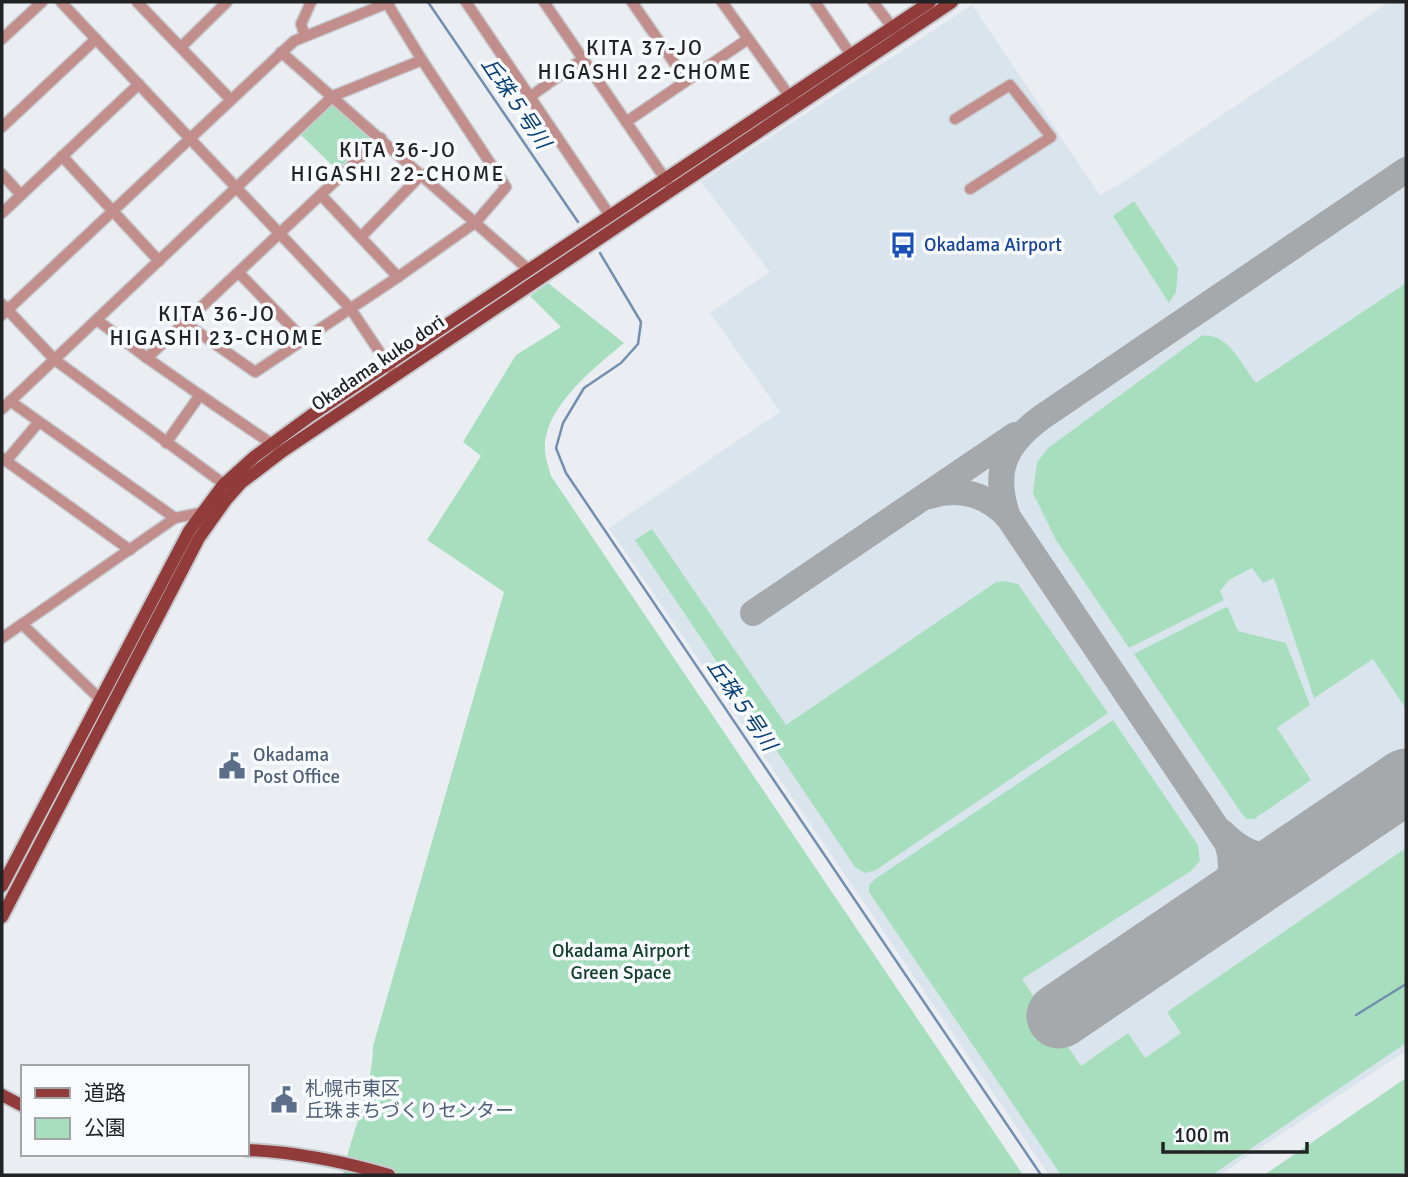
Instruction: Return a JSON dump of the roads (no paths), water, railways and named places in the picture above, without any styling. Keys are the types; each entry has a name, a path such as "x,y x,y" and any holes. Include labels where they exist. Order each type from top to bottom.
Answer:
{"main road":[{"name":"Okadama kuko dori","path":"2,886 189,531 209,513 229,487 277,447 895,32 930,2"},
{"name":"Okadama kuko dori","path":"793,101 851,55 952,2"},
{"name":"Okadama kuko dori","path":"391,370 609,214 669,183"},
{"name":"Okadama kuko dori","path":"2,917 209,513"},
{"path":"2,1095 21,1105"},
{"path":"248,1150 286,1152 342,1167 389,1175"}],"street":[{"path":"2,39 42,2"},
{"path":"61,2 350,308 391,370"},
{"path":"137,2 231,100"},
{"path":"305,36 301,24 311,2"},
{"path":"185,323 255,372 476,222 506,187 422,60 388,2 305,36 281,52 4,310 55,360 229,487"},
{"path":"467,2 609,214"},
{"path":"544,2 669,183"},
{"path":"632,2 686,80"},
{"path":"722,2 793,101"},
{"path":"815,2 851,55"},
{"path":"873,2 895,32"},
{"path":"180,47 221,4"},
{"path":"2,127 96,38"},
{"path":"626,122 748,39"},
{"path":"281,52 529,270"},
{"path":"531,96 584,58"},
{"path":"2,409 333,96 422,60"},
{"path":"2,213 139,84"},
{"path":"955,119 1010,85 1051,137 970,189"},
{"path":"147,358 381,138"},
{"path":"62,156 159,261"},
{"path":"2,174 21,195"},
{"path":"361,237 422,174"},
{"path":"321,195 398,277"},
{"path":"239,273 304,341"},
{"path":"97,320 147,358 277,447"},
{"path":"166,443 200,395"},
{"path":"10,401 174,519"},
{"path":"38,423 4,460 130,550"},
{"path":"2,638 174,519 209,513"},
{"path":"22,624 100,699"}],"waterway":[{"name":"丘珠５号川","path":"428,2 578,222"},
{"name":"丘珠５号川","path":"600,253 641,322 638,344 621,363 584,388 563,423 556,448 566,473 1041,1175"},
{"path":"1356,1015 1406,984"}],"place":[{"name":"Okadama Airport","path":"903,245"},
{"name":"Okadama Post Office","path":"232,766"},
{"name":"札幌市東区 丘珠まちづくりセンター","path":"284,1100"}],"district":[{"name":"KITA 37-JO HIGASHI 22-CHOME","path":"645,60"},
{"name":"KITA 36-JO HIGASHI 22-CHOME","path":"398,162"},
{"name":"KITA 36-JO HIGASHI 23-CHOME","path":"217,326"}],"park label":[{"name":"Okadama Airport Green Space","path":"621,962"}]}
